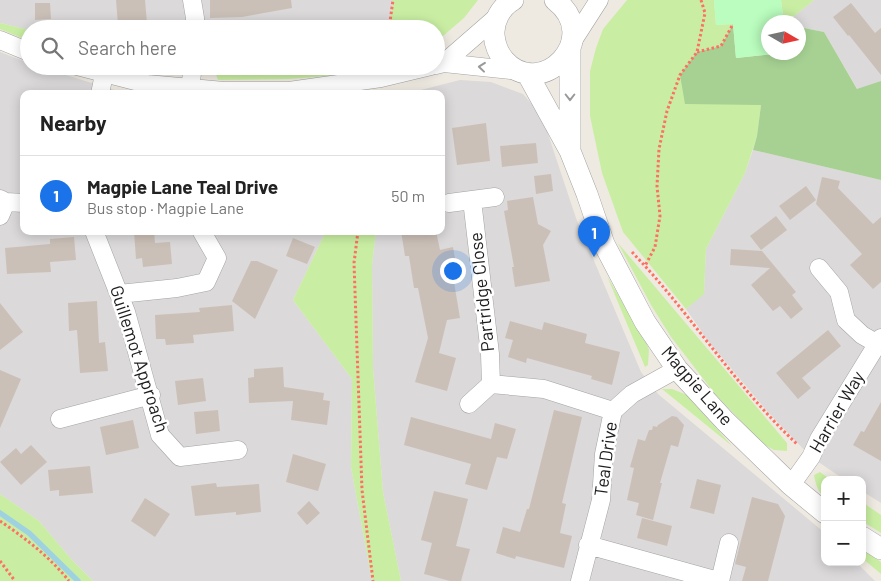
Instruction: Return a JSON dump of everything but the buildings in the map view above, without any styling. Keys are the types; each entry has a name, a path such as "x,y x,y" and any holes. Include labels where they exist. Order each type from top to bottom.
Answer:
{"street":[{"path":"192,0 195,20"},
{"name":"Magpie Lane","path":"555,0 567,13 572,24 570,151"},
{"path":"445,66 540,73 553,68 563,60 599,0"},
{"path":"503,7 495,24 496,48 508,64 523,72"},
{"path":"445,58 503,7"},
{"path":"0,40 20,48"},
{"name":"Magpie Lane","path":"523,72 570,151 588,194 604,244 645,322 677,369 725,421 791,485 821,509"},
{"path":"101,90 104,75"},
{"path":"108,75 147,84 213,90"},
{"path":"190,88 192,75"},
{"path":"296,90 394,75"},
{"path":"449,203 495,197"},
{"name":"Partridge Close","path":"472,200 490,354 491,384"},
{"name":"Guillemot Approach","path":"96,235 126,312 160,435 180,457 238,450"},
{"path":"119,294 177,288 206,282 217,258 204,235"},
{"path":"820,268 839,292 846,320 862,335 879,341"},
{"name":"Harrier Way","path":"791,485 811,457 819,439 879,341"},
{"name":"Teal Drive","path":"580,581 601,500 604,454 613,411 632,394 677,369"},
{"path":"469,404 491,384 544,389 613,411"},
{"path":"60,419 150,395"},
{"path":"866,540 881,549"},
{"path":"588,545 719,581 729,543"}],"path":[{"path":"391,20 394,0"},
{"path":"701,0 705,13 696,52 680,75 667,111 659,149 657,186 660,216 655,247 645,266 666,289 714,353 768,416 811,457"},
{"path":"696,52 721,46 732,24"},
{"path":"358,235 354,263 362,490 373,581"},
{"path":"0,521 24,537 59,569 69,581"},
{"path":"0,561 15,581"}],"shaded area":[{"path":"0,0 393,0 390,20 20,20 20,28 0,23"},
{"path":"814,0 881,0 881,81 858,90 824,32 806,28 806,15 796,15"},
{"path":"0,52 20,60 20,75 66,75 114,90 20,90 20,235 324,235 293,300 352,379 351,467 372,581 93,581 71,559 39,521 0,494"},
{"path":"460,80 491,82 523,94 542,116 576,218 641,372 658,394 821,530 821,566 860,566 875,581 401,581 383,492 373,368 372,265 376,235 445,235 445,90 421,90"},
{"path":"753,150 881,180 881,503 866,494 866,476 839,476 811,457 767,411 709,342 686,309 704,293 706,249 745,173"}],"green space":[{"path":"393,0 478,0 464,18 445,34 445,20 390,20"},
{"path":"627,0 714,0 716,25 733,24 721,46 697,52 761,105 757,136 745,173 706,249 704,294 686,309 623,232 602,173 590,116 590,71 596,48 603,29"},
{"path":"714,0 781,0 783,15 761,15 761,55 736,58 733,24 716,25"},
{"path":"781,0 814,0 796,15 783,15"},
{"path":"0,23 20,28 20,37 0,29"},
{"path":"733,24 736,58 761,55 761,60 806,60 806,28 824,32 857,89 881,81 881,180 753,150 761,105 685,104 680,75 697,52 721,46"},
{"path":"216,75 338,75 289,79 218,80"},
{"path":"324,235 376,235 372,265 373,368 383,492 401,581 372,581 351,467 352,379 293,300"},
{"path":"618,243 787,443 787,451 774,450 763,444 715,394 671,337 651,305"},
{"path":"607,276 646,342 649,350 648,365 645,367"},
{"path":"662,389 672,389 687,395 732,446"},
{"path":"820,472 826,476 821,476 821,492 816,484 814,475"},
{"path":"0,494 39,521 71,559 93,581 0,581"},
{"path":"866,505 881,515 881,533 866,524"},
{"path":"866,552 881,562 881,574 866,561"}],"waterway":[{"path":"0,513 29,533 78,581"}],"place":[{"name":"Magpie Lane Teal Drive","path":"594,257"}]}
